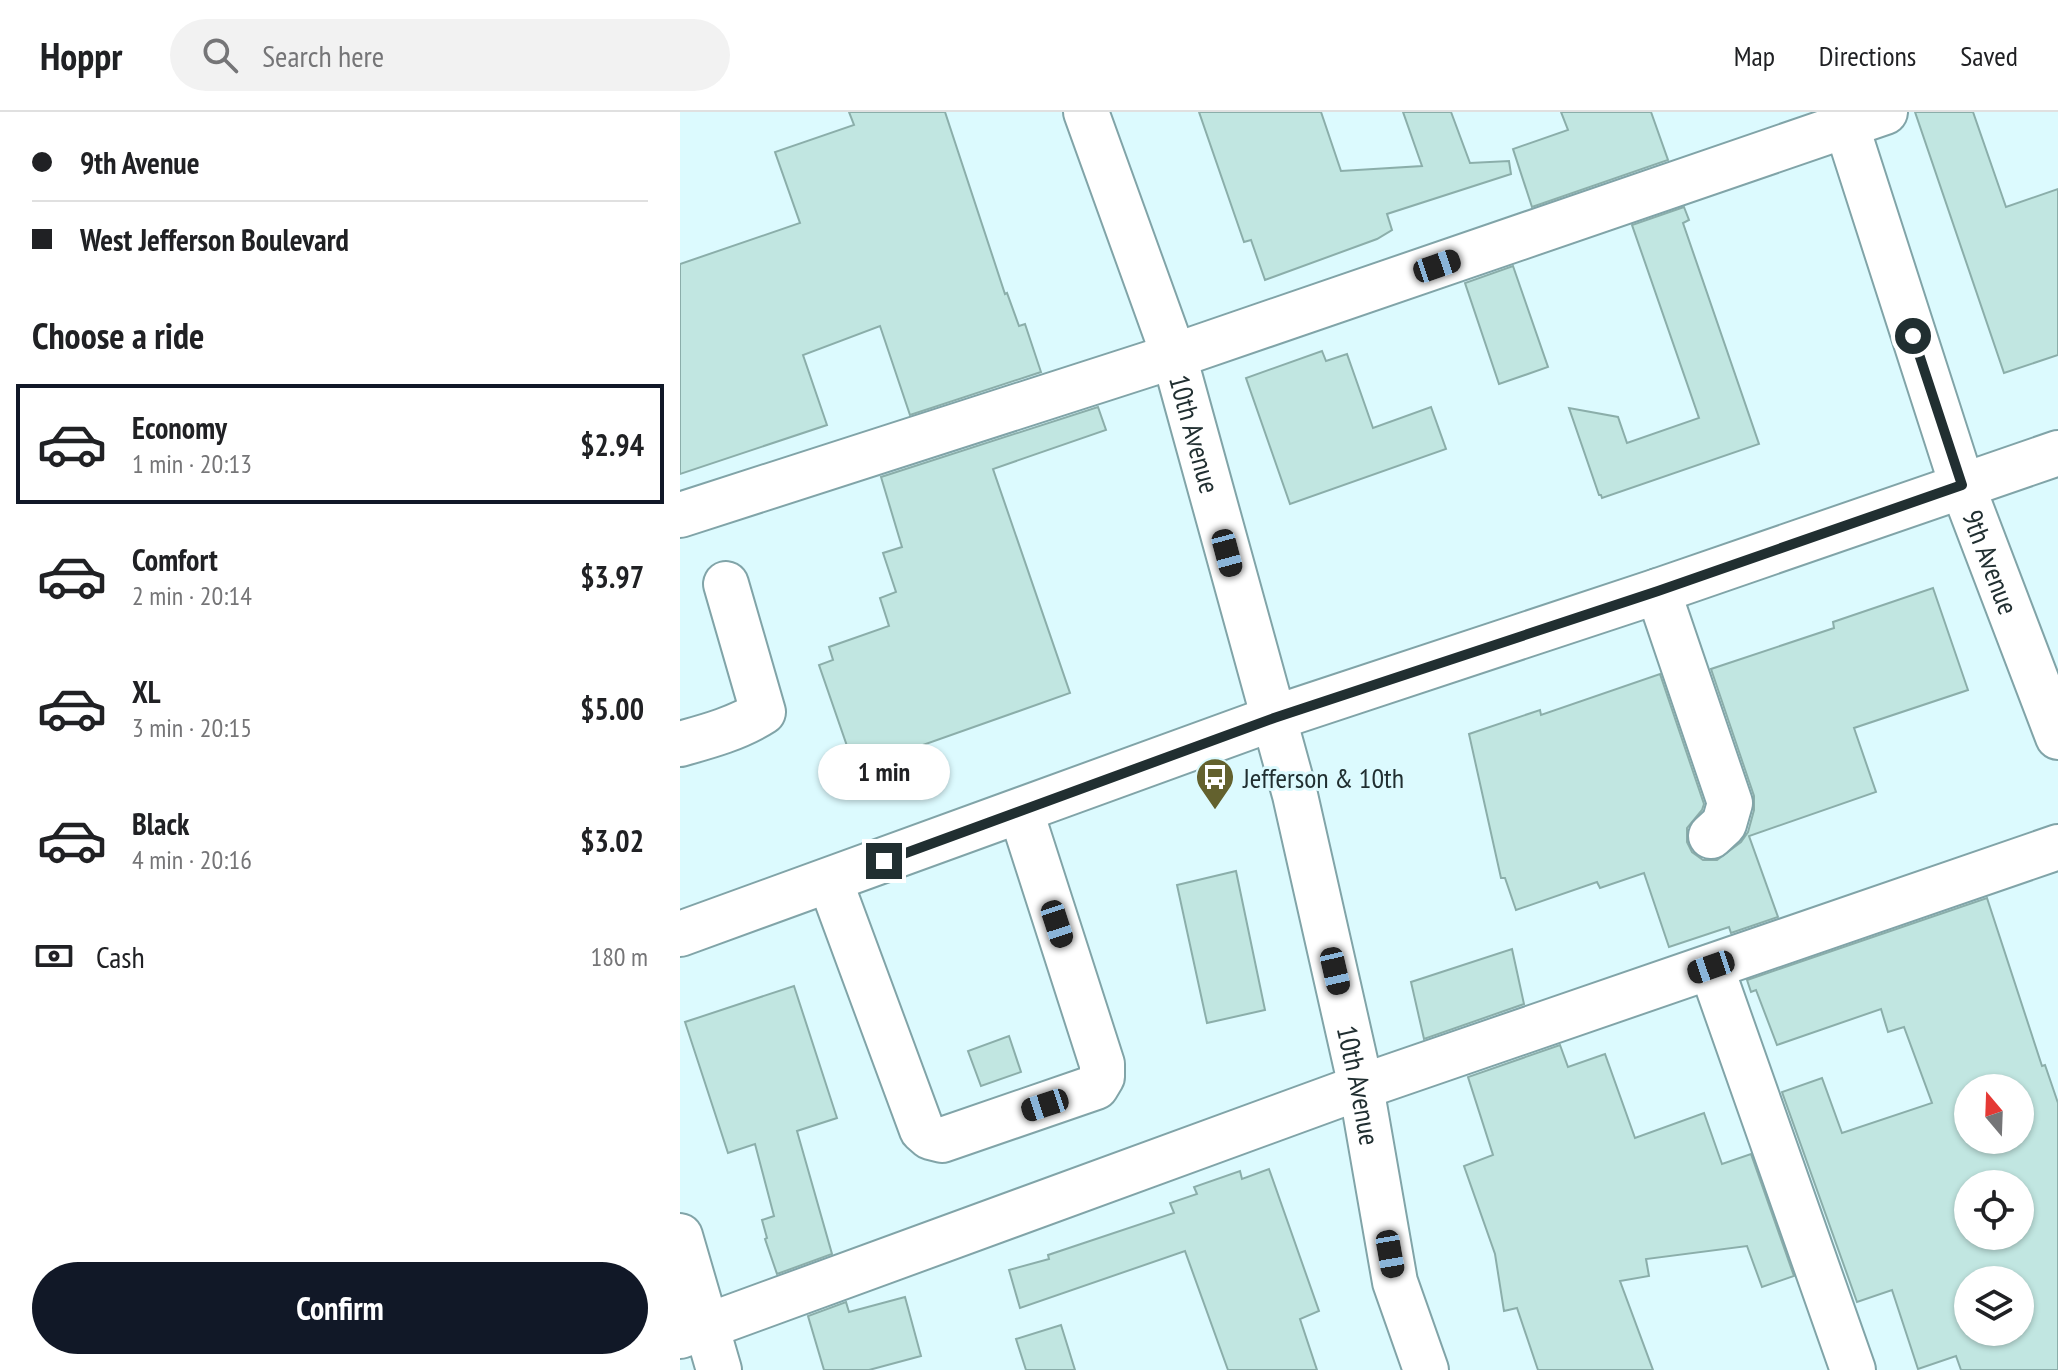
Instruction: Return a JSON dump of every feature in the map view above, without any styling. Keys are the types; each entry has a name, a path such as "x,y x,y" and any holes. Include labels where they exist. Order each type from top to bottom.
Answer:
{"street":[{"name":"10th Avenue","path":"1086,112 1174,356 1295,795 1361,1087 1395,1282 1426,1370"},
{"path":"680,515 1174,356 1858,116"},
{"name":"9th Avenue","path":"1858,116 1932,397 1962,485 2058,737"},
{"path":"680,934 1274,718 1658,591 2058,453"},
{"path":"680,744 737,726 763,712 726,584"},
{"path":"1658,591 1730,803 1724,824 1711,836"},
{"path":"830,881 922,1130 930,1137 942,1140 1096,1087 1102,1077 1102,1064 1021,812"},
{"path":"694,1331 1361,1087 2058,847"},
{"path":"1711,967 1853,1370"},
{"path":"680,1236 694,1331 719,1370"}],"building":[{"path":"849,112 945,112 1005,294 1019,326 1025,324 1041,372 910,415 880,326 803,355 827,425 680,474 680,264 800,223 775,152 854,125"},
{"path":"1199,112 1321,112 1341,171 1422,166 1403,112 1451,112 1470,163 1509,161 1511,174 1387,214 1392,230 1377,239 1265,280 1251,240 1244,242"},
{"path":"1561,112 1651,112 1668,160 1532,207 1513,149 1568,130"},
{"path":"1915,112 1973,112 2006,207 2058,189 2058,355 2004,373"},
{"path":"1684,207 1689,220 1683,223 1759,444 1602,498 1569,408 1618,417 1627,443 1699,418 1632,225"},
{"path":"1513,266 1548,367 1499,384 1465,283"},
{"path":"1322,351 1326,361 1347,354 1373,428 1431,407 1446,449 1290,504 1246,378"},
{"path":"1098,407 1106,430 993,469 1070,693 855,769 819,665 833,660 829,647 889,626 880,598 896,592 883,553 902,547 881,477"},
{"path":"1933,588 1968,690 1854,728 1876,792 1749,836 1778,917 1731,933 1729,927 1669,947 1644,873 1600,888 1597,882 1516,910 1505,878 1501,878 1469,734 1540,710 1541,715 1660,674 1704,804 1687,828 1687,842 1692,852 1703,860 1717,860 1741,842 1748,832 1754,796 1711,669 1834,628 1833,622"},
{"path":"1236,871 1265,1010 1207,1023 1177,885"},
{"path":"1987,898 2042,1066 2045,1065 2058,1103 2058,1370 1961,1370 1956,1356 1918,1369 1892,1290 1857,1302 1782,1092 1822,1078 1842,1133 1932,1103 1904,1027 1888,1032 1881,1009 1777,1045 1756,990 1751,992 1747,980"},
{"path":"1512,949 1524,1004 1424,1039 1411,982"},
{"path":"794,986 837,1118 797,1131 832,1254 777,1274 762,1220 774,1216 755,1144 728,1153 685,1022"},
{"path":"1009,1036 1021,1072 981,1086 968,1051"},
{"path":"1560,1045 1568,1067 1605,1054 1635,1138 1704,1113 1722,1164 1751,1154 1794,1276 1762,1287 1747,1246 1646,1259 1649,1276 1620,1281 1653,1370 1538,1370 1517,1308 1504,1311 1495,1254 1464,1166 1493,1155 1468,1077"},
{"path":"1269,1169 1319,1311 1300,1319 1317,1370 1228,1370 1185,1251 1020,1308 1009,1270 1049,1259 1048,1255 1174,1213 1170,1203 1197,1194 1194,1187 1240,1171 1242,1179"},
{"path":"905,1297 921,1356 869,1370 824,1370 808,1316 846,1302 849,1312"},
{"path":"1061,1325 1075,1370 1026,1370 1016,1339"}],"place":[{"name":"Jefferson & 10th","path":"1215,811"}],"route":[{"path":"884,861 1274,718 1658,591 1962,485 1913,336"}]}
